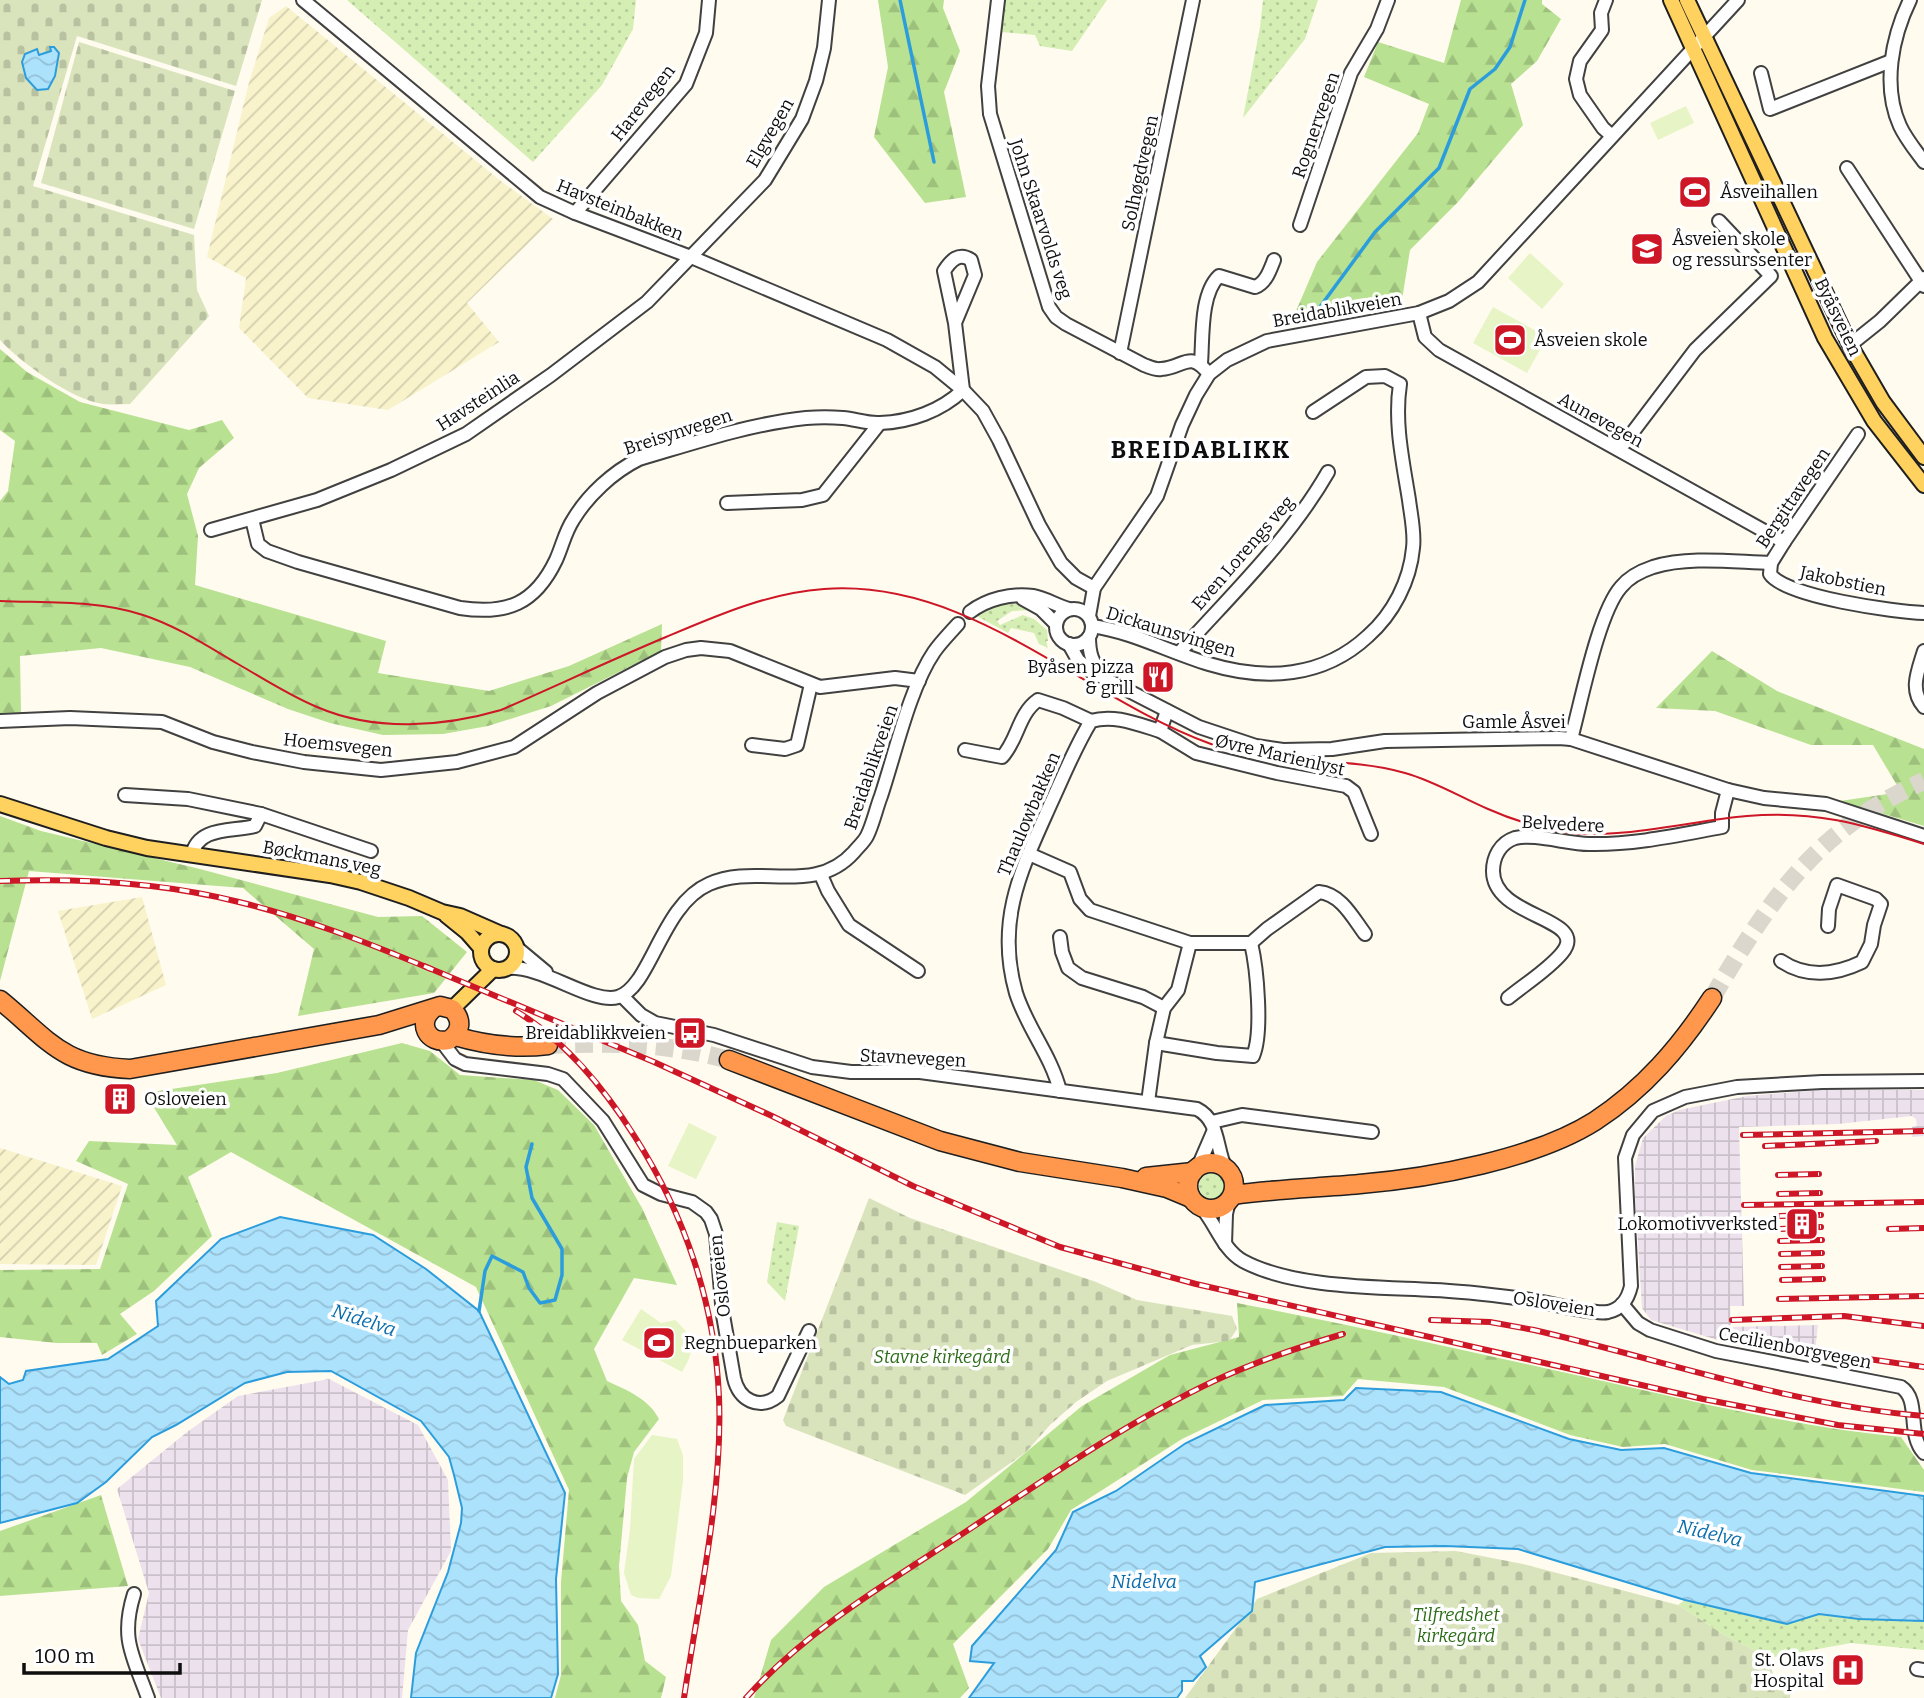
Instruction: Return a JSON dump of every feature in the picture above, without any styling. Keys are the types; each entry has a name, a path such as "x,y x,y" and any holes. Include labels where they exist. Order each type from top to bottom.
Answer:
{"highway":[{"path":"729,1060 940,1141 1020,1162 1167,1188 1196,1203 1215,1209 1231,1198 1292,1188 1362,1184 1439,1172 1496,1160 1562,1137 1592,1122 1639,1088 1678,1047 1712,998"},
{"name":"Osloveien","path":"0,1000 60,1051 76,1059 112,1068 148,1067 379,1025 434,1008"},
{"path":"455,1013 460,1026 442,1038 425,1029 425,1017 434,1008 446,1007 455,1013 498,1044"},
{"name":"Osloveien","path":"379,1025 408,1028 442,1038 484,1044 517,1047 548,1045"},
{"path":"1122,1178 1166,1177 1211,1163 1228,1170 1243,1181 1292,1188"},
{"path":"1195,1169 1188,1185 1196,1203"},
{"path":"1228,1170 1234,1187 1231,1198"}],"main road":[{"name":"Byåsveien","path":"1671,0 1825,338 1874,421 1924,485"},
{"name":"Byåsveien","path":"1687,0 1850,345 1883,402 1924,457"},
{"name":"Bøckmans veg","path":"0,804 106,838 192,855 361,882 460,916 501,934 513,941 516,947"},
{"name":"Bøckmans veg","path":"442,912 467,932 491,962"},
{"path":"455,1013 491,962 488,937 501,934"},
{"path":"491,962 514,960 516,947"}],"street":[{"name":"Havsteinbakken","path":"303,0 540,197 887,340 935,367 963,390 982,411 1060,563 1076,578 1094,588"},
{"name":"Harevegen","path":"575,213 686,84 706,33 709,0"},
{"name":"Elgvegen","path":"691,257 765,180 802,119 824,48 829,0"},
{"name":"John Skaarvolds veg","path":"998,0 988,86 990,114 1043,291 1056,317 1120,353 1158,370 1185,360 1205,369"},
{"name":"Solhøgdvegen","path":"1120,353 1192,0"},
{"name":"Rognervegen","path":"1300,225 1351,73 1377,29 1388,0"},
{"path":"1606,0 1601,13 1602,30 1580,61 1576,79 1580,95 1603,128 1612,136"},
{"name":"Breidablikveien","path":"1071,609 1094,588 1157,496 1205,369 1267,341 1419,313 1449,300 1478,282 1738,0"},
{"path":"1910,0 1897,33 1891,61 1893,101 1899,125 1924,163"},
{"path":"1761,73 1770,109 1891,61"},
{"path":"1847,168 1923,282 1850,345"},
{"path":"1620,449 1695,350 1771,276 1719,221"},
{"path":"955,323 975,275 971,260 965,256 957,257 944,271 955,323 963,390"},
{"name":"Havsteinlia","path":"211,530 317,500 466,434 551,375 647,302 691,257"},
{"path":"1205,369 1206,298 1211,284 1219,276 1255,287 1261,285 1274,260"},
{"name":"Aunevegen","path":"1419,313 1425,337 1439,350 1784,542"},
{"name":"Dickaunsvingen","path":"1090,626 1121,631 1210,664 1272,674 1298,672 1333,662 1359,645 1377,628 1394,606 1410,569 1414,545 1396,405 1400,384 1385,376 1366,377 1313,412"},
{"name":"Breisynvegen","path":"252,519 258,544 267,551 460,608 494,610 517,605 537,590 556,560 578,513 590,497 625,466 639,459 742,429 806,418 842,418 879,424 936,410 963,390"},
{"path":"727,503 802,500 823,495 879,424"},
{"name":"Bergittavegen","path":"1572,740 1602,626 1615,596 1630,578 1653,567 1675,563 1771,563 1858,434"},
{"name":"Even Lorengs veg","path":"1179,653 1311,502 1328,472"},
{"name":"Jakobstien","path":"1771,563 1770,574 1773,579 1799,591 1870,607 1924,613"},
{"name":"Breidablikveien","path":"1090,626 1094,588"},
{"path":"1016,596 1041,608 1056,624 1060,639 1069,644 1078,645 1090,626"},
{"path":"970,612 986,601 1016,596 1034,596 1081,610 1090,626 1089,651 1106,677"},
{"path":"1056,624 1062,613 1071,609"},
{"name":"Breidablikveien","path":"622,996 635,984 678,909 705,885 734,876 821,875 847,860 867,838 919,681 934,652 958,624"},
{"name":"Gamle Åsvei","path":"1069,644 1077,660 1084,666 1199,727 1231,739 1283,750 1332,749 1385,741 1544,737 1572,740 1728,790 1764,798 1826,804 1924,836"},
{"name":"Hoemsvegen","path":"0,721 70,718 162,722 213,742 253,752 304,762 380,770 457,762 514,747 597,693 665,657 686,650 701,648 730,651 811,684 832,687 895,678 919,681"},
{"path":"1924,651 1915,680 1916,697 1924,707"},
{"path":"752,745 773,749 797,745 811,684"},
{"path":"965,750 1002,757 1025,712 1038,701 1091,720 1118,719 1160,731 1167,711"},
{"name":"Thaulowbakken","path":"1060,1091 1049,1058 1022,1012 1011,966 1009,927 1012,901 1029,854 1077,745 1091,720"},
{"name":"Øvre Marienlyst","path":"1160,731 1196,754 1346,786 1354,792 1371,834"},
{"name":"Belvedere","path":"1508,998 1559,956 1567,934 1559,927 1513,904 1500,892 1493,871 1495,856 1505,843 1524,837 1572,844 1608,844 1721,827 1728,790"},
{"name":"Bøckmans veg","path":"124,795 188,799 261,814 371,851"},
{"name":"Bøckmans veg","path":"192,855 197,844 206,835 255,826 261,814"},
{"path":"1029,854 1070,872 1080,899 1090,910 1189,943 1251,943 1320,892 1339,900 1365,934"},
{"path":"821,875 849,925 918,971"},
{"path":"1781,961 1794,970 1831,973 1862,962 1871,944 1868,924 1881,910 1879,901 1837,885 1829,909 1828,926"},
{"path":"1060,937 1068,968 1082,978 1143,997 1164,1008"},
{"path":"1148,1102 1164,1008 1178,990 1189,943"},
{"path":"1156,1043 1253,1056 1257,1048 1259,1029 1251,943"},
{"path":"516,947 552,976"},
{"path":"491,962 552,976 605,998 622,996"},
{"name":"Stavnevegen","path":"622,996 648,1020 714,1035 812,1067 851,1072 920,1072 1197,1109 1205,1113 1213,1126"},
{"name":"Osloveien","path":"442,1038 455,1059 465,1064 548,1074 563,1079 603,1121 643,1185 661,1194 692,1202 712,1219 716,1234 723,1315 734,1378 737,1388 746,1399 760,1404 770,1402 778,1396 809,1331"},
{"path":"1622,1304 1628,1297 1630,1286 1625,1158 1633,1135 1653,1111 1685,1097 1738,1087 1809,1082 1924,1081"},
{"path":"1195,1169 1213,1126 1242,1115 1372,1132"},
{"path":"1213,1126 1228,1170"},
{"path":"1226,1244 1226,1214 1231,1198"},
{"name":"Osloveien","path":"1196,1203 1211,1218 1235,1256 1253,1265 1325,1283 1463,1292 1547,1302 1601,1313 1613,1311 1622,1304"},
{"name":"Cecilienborgvegen","path":"1622,1304 1638,1323 1650,1330 1716,1351 1901,1387 1910,1396 1914,1437 1924,1452"},
{"path":"134,1594 127,1617 127,1639 148,1698"}],"shaded area":[{"path":"286,6 502,182 553,219 467,303 499,342 388,410 308,398 239,328 246,278 207,257 248,86 269,18"},
{"path":"142,897 166,985 92,1019 58,911"},
{"path":"1820,1090 1924,1090 1924,1136 1912,1137 1912,1127 1917,1126 1916,1119 1912,1116 1838,1124 1739,1127 1744,1306 1730,1306 1731,1327 1818,1325 1814,1360 1738,1346 1651,1320 1642,1308 1635,1196 1635,1166 1643,1138 1666,1116 1679,1110 1747,1096"},
{"path":"0,1148 122,1186 96,1265 0,1264"},
{"path":"329,1379 418,1425 448,1480 451,1551 408,1630 402,1698 161,1698 138,1639 149,1593 117,1489 187,1432 238,1396"}],"green space":[{"path":"0,0 262,0 236,86 77,36 33,186 194,235 197,290 209,316 130,404 90,401 62,388 20,359 0,340"},
{"path":"347,0 636,0 633,29 602,85 533,162"},
{"path":"878,0 944,0 943,8 960,51 944,92 966,197 925,203 874,137 888,67"},
{"path":"1005,0 1107,0 1072,51 1040,46 1035,35 1001,32"},
{"path":"1263,0 1318,0 1305,39 1243,118 1260,27"},
{"path":"1461,0 1542,0 1542,4 1561,19 1537,61 1511,84 1523,125 1458,202 1410,250 1401,306 1291,323 1317,262 1418,133 1429,104 1364,77 1378,42 1444,63"},
{"path":"79,42 235,91 194,229 41,183"},
{"path":"1686,106 1694,123 1658,140 1650,123"},
{"path":"1530,253 1564,284 1542,309 1508,278"},
{"name":"Åsveien skole","path":"1493,307 1547,337 1527,373 1473,343"},
{"path":"0,349 27,372 80,402 189,430 222,420 234,438 199,468 187,494 198,536 195,585 386,641 378,673 489,691 569,666 662,624 661,651 551,706 488,726 443,734 383,735 330,723 288,709 190,667 101,648 20,656 21,714 0,714 0,501 8,491 15,441 0,430"},
{"path":"1001,603 1020,604 1035,610 1012,611 997,621 1000,625 1023,615 1034,619 1047,630 1048,648 1039,644 1034,633 1011,628 1008,633 975,615"},
{"path":"1712,651 1777,691 1924,749 1924,826 1840,801 1901,792 1873,745 1811,745 1715,711 1656,708"},
{"path":"0,816 41,831 200,869 378,917 422,916 467,952 434,993 298,1016 314,949 243,888 29,871 0,981"},
{"path":"402,1043 430,1051 460,1075 534,1080 558,1090 594,1125 642,1208 677,1285 634,1278 594,1349 607,1381 643,1401 659,1419 634,1452 627,1478 619,1566 621,1601 638,1625 645,1661 666,1677 661,1698 555,1698 561,1675 561,1582 569,1490 476,1287 231,1152 188,1177 212,1236 154,1291 120,1314 137,1334 102,1355 97,1343 56,1343 0,1337 0,1270 100,1269 128,1184 76,1161 89,1141 177,1145 145,1093 277,1073"},
{"path":"689,1123 717,1137 696,1179 668,1166"},
{"path":"1212,1173 1221,1177 1225,1186 1221,1195 1212,1199 1203,1195 1199,1186 1203,1177"},
{"name":"Stavne kirkegård","path":"869,1198 910,1218 1096,1282 1137,1300 1232,1316 1237,1329 1229,1341 1192,1345 1107,1381 1076,1402 1050,1425 1026,1452 965,1495 786,1426 783,1420"},
{"path":"777,1222 799,1226 785,1301 767,1282"},
{"path":"1237,1303 1747,1413 1901,1437 1924,1470 1924,1492 1752,1470 1665,1444 1623,1447 1570,1435 1444,1387 1358,1379 1343,1396 1263,1400 1182,1439 1071,1510 1048,1549 953,1644 969,1688 960,1698 754,1698 771,1640 824,1587 966,1502 1082,1406 1170,1355 1239,1337"},
{"name":"Regnbueparken","path":"641,1309 661,1323 675,1320 690,1338 690,1357 682,1372 622,1340"},
{"path":"652,1435 677,1439 683,1455 683,1481 671,1576 659,1599 631,1595 624,1573 630,1530 634,1459"},
{"path":"101,1495 128,1586 0,1596 0,1531"},
{"name":"Tilfredshet kirkegård","path":"1456,1551 1523,1564 1678,1605 1724,1635 1769,1658 1775,1682 1791,1685 1790,1698 1185,1698 1257,1599 1371,1553"},
{"path":"1685,1600 1787,1624 1819,1614 1859,1619 1924,1621 1924,1650 1851,1643 1769,1658 1724,1635 1678,1605"}],"water":[{"path":"50,47 54,47 59,53 55,76 48,89 37,90 26,78 22,62 25,54 37,49 39,55 51,51"},
{"name":"Nidelva","path":"280,1217 373,1235 426,1269 479,1311 565,1493 556,1579 558,1674 551,1698 411,1698 416,1653 448,1572 461,1523 462,1508 454,1475 449,1457 421,1421 331,1371 287,1372 245,1383 152,1437 106,1482 77,1503 0,1523 0,1377 9,1384 23,1380 26,1371 108,1359 158,1326 156,1301 221,1239"},
{"name":"Nidelva","path":"1356,1388 1441,1392 1569,1439 1621,1450 1664,1448 1751,1473 1924,1496 1924,1621 1859,1619 1819,1614 1787,1624 1685,1600 1518,1549 1385,1547 1255,1582 1252,1611 1200,1656 1206,1667 1193,1681 1182,1681 1182,1691 1177,1698 969,1698 994,1663 970,1661 972,1646 1056,1550 1073,1512 1116,1491 1186,1443 1265,1405 1344,1400"}],"waterway":[{"path":"900,0 934,162"},
{"path":"1317,311 1375,232 1439,168 1470,89 1495,69 1510,47 1525,0"},
{"path":"479,1311 485,1271 492,1256 523,1272 529,1288 540,1303 555,1300 562,1275 562,1249 532,1198 526,1167 532,1144"}],"tunnel":[{"path":"1712,998 1776,899 1824,845 1886,800 1924,781"},
{"path":"548,1045 639,1045 684,1050 729,1060"}],"tram line":[{"path":"0,601 90,605 143,615 203,643 287,693 317,707 362,720 409,724 456,720 501,710 685,629 763,600 824,589 877,591 928,602 977,621 1164,724 1211,744 1259,756 1357,764 1405,773 1503,815 1552,830 1623,833 1747,816 1794,815 1837,820 1924,844"}],"railway":[{"path":"0,881 120,883 210,895 312,923 431,969"},
{"path":"424,966 654,1062 772,1116 913,1186 1060,1247 1196,1284 1703,1399 1838,1425 1924,1434"},
{"path":"516,1011 551,1036 583,1067 635,1137 669,1197 704,1294 716,1362 719,1434 708,1548 684,1698"},
{"path":"1743,1135 1924,1131"},
{"path":"1765,1146 1876,1141"},
{"path":"1778,1175 1819,1174"},
{"path":"1779,1194 1820,1193"},
{"path":"1744,1205 1924,1202"},
{"path":"1780,1216 1821,1215"},
{"path":"1780,1229 1821,1227"},
{"path":"1889,1229 1924,1228"},
{"path":"1780,1241 1822,1240"},
{"path":"1781,1254 1822,1253"},
{"path":"1781,1267 1822,1266"},
{"path":"1782,1280 1823,1279"},
{"path":"1779,1299 1924,1296"},
{"path":"1732,1320 1844,1316 1924,1326"},
{"path":"1431,1320 1490,1322 1534,1330 1776,1392 1924,1416"},
{"path":"746,1698 793,1652 845,1611 1115,1435 1180,1398 1230,1374 1277,1355 1343,1334"},
{"path":"1820,1352 1924,1367"}],"place":[{"name":"Åsveihallen","path":"1695,192"},
{"name":"Åsveien skole og ressurssenter","path":"1647,249"},
{"name":"Åsveien skole","path":"1510,340"},
{"name":"Byåsen pizza & grill","path":"1158,677"},
{"name":"Breidablikkveien","path":"690,1033"},
{"name":"Osloveien","path":"120,1099"},
{"name":"Lokomotivverksted","path":"1802,1224"},
{"name":"Regnbueparken","path":"659,1343"},
{"name":"St. Olavs Hospital","path":"1848,1670"}],"district":[{"name":"BREIDABLIKK","path":"1201,450"}]}
